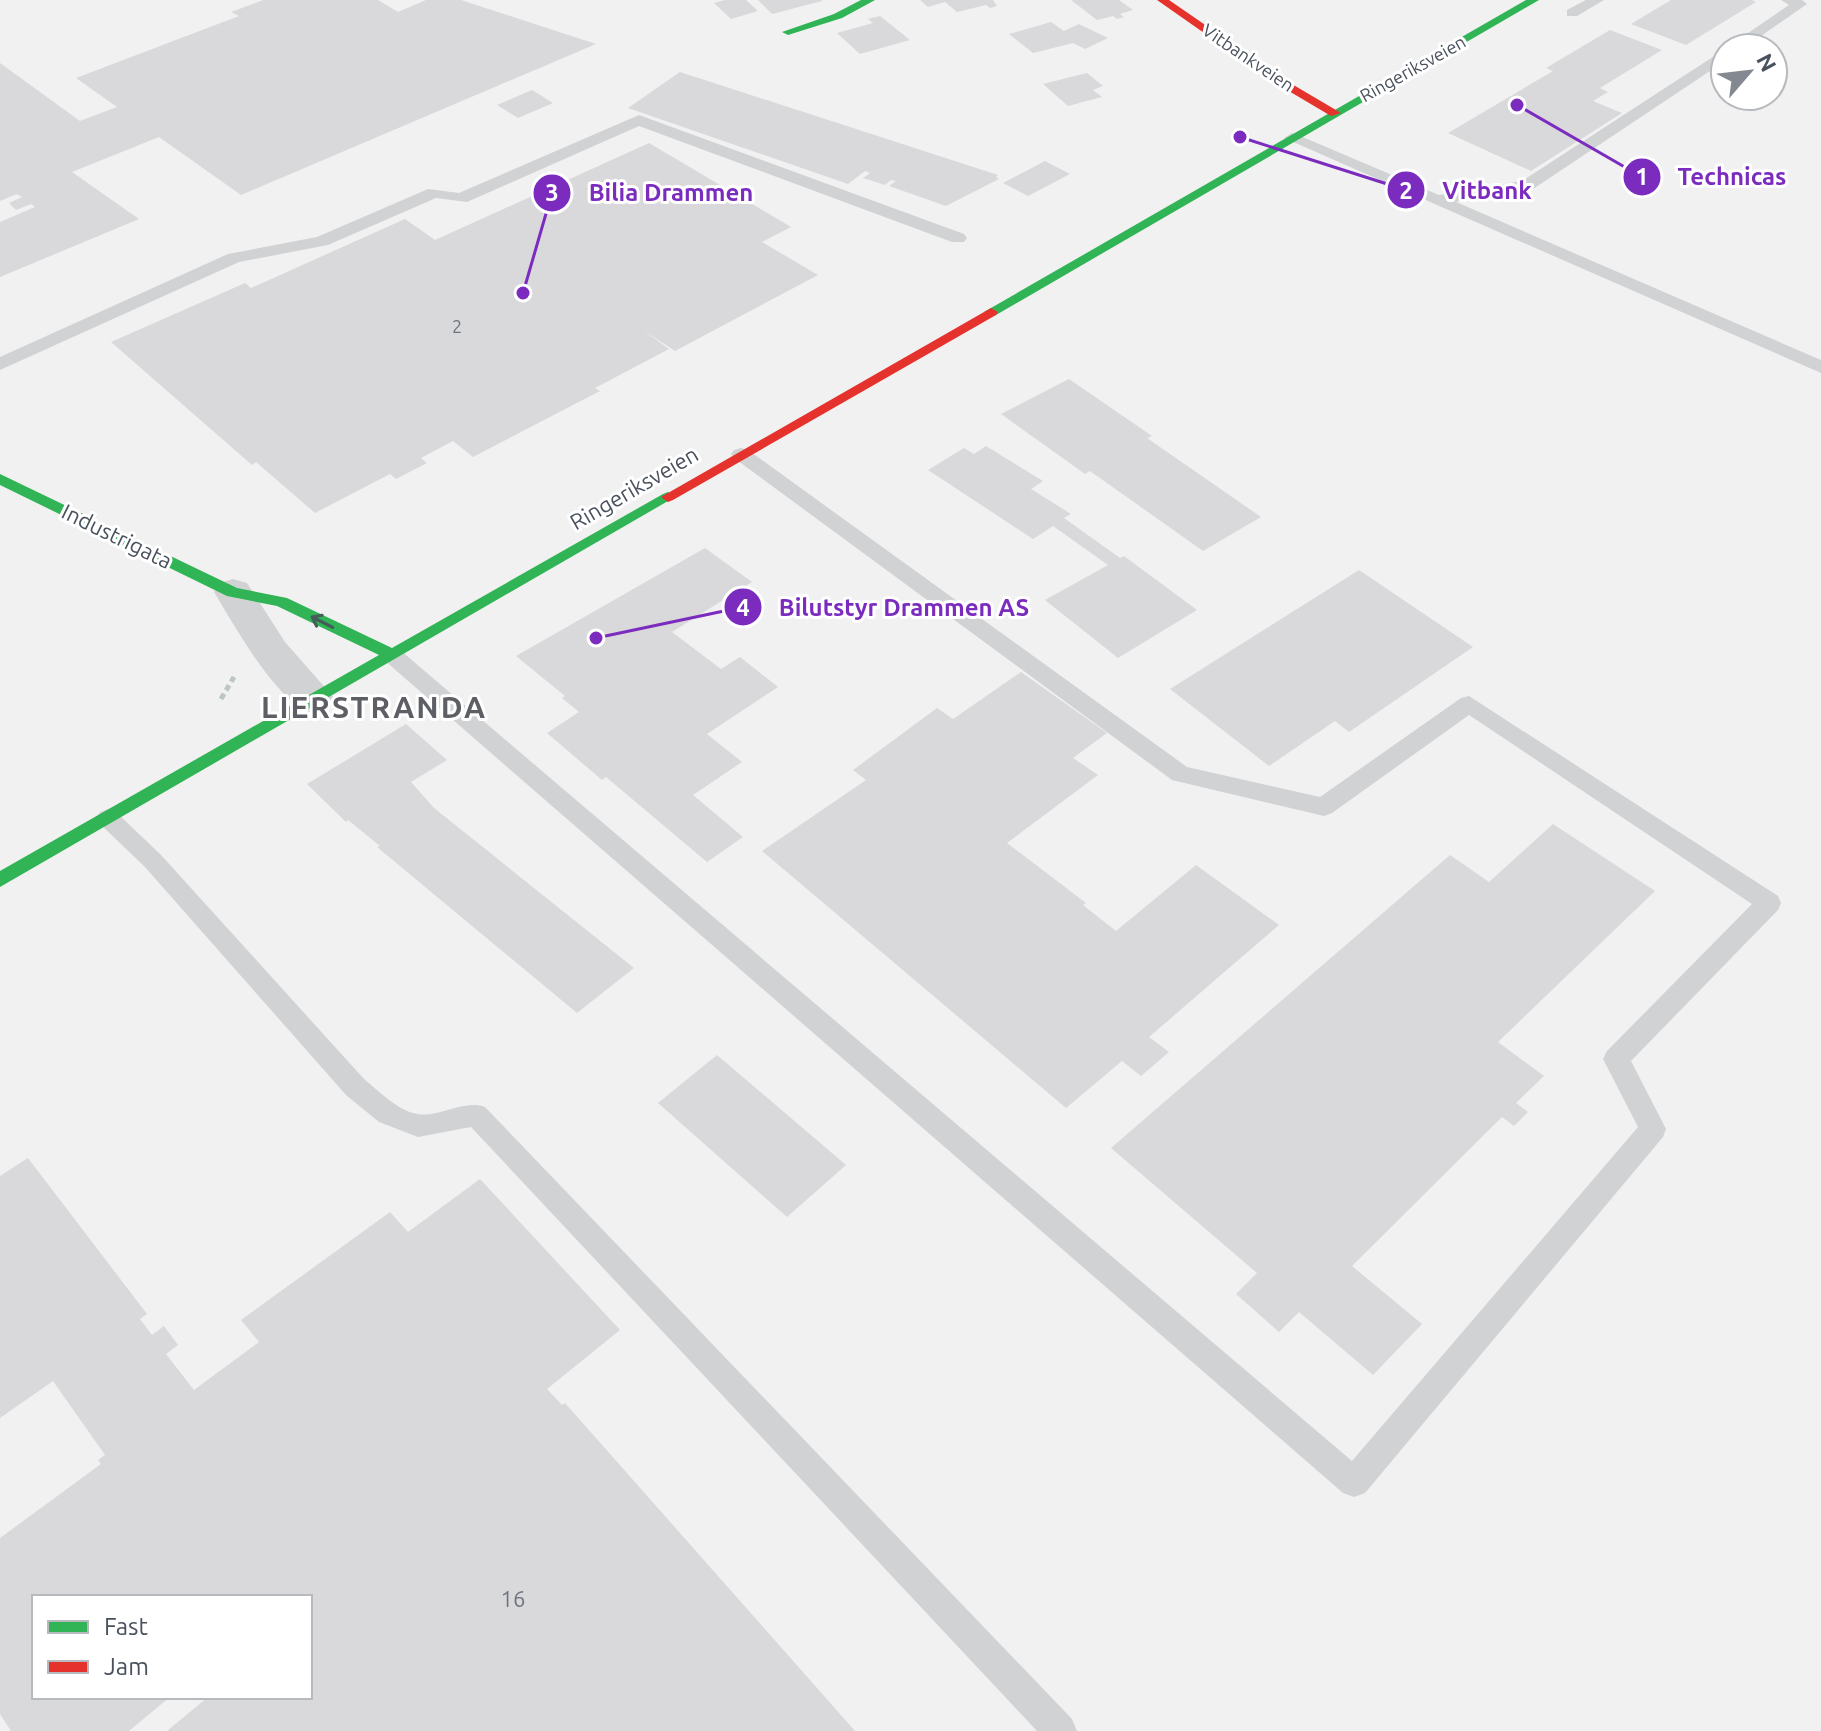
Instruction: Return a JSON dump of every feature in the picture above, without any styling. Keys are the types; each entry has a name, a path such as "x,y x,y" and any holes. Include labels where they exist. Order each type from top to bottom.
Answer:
{"main road":[{"path":"788,32 838,16 870,0"},
{"name":"Vitbankveien","path":"1162,0 1281,82 1335,113"},
{"name":"Ringeriksveien","path":"0,880 1534,0"},
{"name":"Industrigata","path":"0,479 233,592 281,602 392,655"}],"street":[{"path":"233,592 271,652 315,699"}],"lane":[{"path":"1572,13 1597,0"},
{"path":"1758,32 1800,4 1788,0"},
{"path":"1437,200 1527,185 1709,65"},
{"path":"0,364 234,258 322,241 434,193 461,198 639,120 958,238"},
{"path":"1292,138 1821,367"},
{"path":"392,655 1354,1482 1653,1129 1616,1059 1769,903 1469,704 1324,807 1180,774 741,454"},
{"path":"108,818 153,861 355,1087 388,1114 418,1126 476,1115 1060,1731"}],"building":[{"path":"263,0 378,0 398,12 426,0 461,0 596,44 241,195 159,137 72,172 139,219 0,277 0,222 35,207 31,204 16,210 9,203 22,197 17,194 0,201 0,63 80,121 117,107 76,78 239,16 231,12"},
{"path":"746,0 758,11 731,19 714,3"},
{"path":"758,0 822,0 822,1 772,14"},
{"path":"920,0 993,0 997,6 990,8 986,5 957,12 945,2 928,7"},
{"path":"1071,0 1119,0 1133,10 1120,14 1124,17 1117,19 1113,16 1097,20"},
{"path":"1671,0 1756,2 1686,45 1631,24"},
{"path":"880,16 910,40 860,54 837,33 873,23 868,19"},
{"path":"1051,22 1064,31 1079,24 1108,38 1085,49 1073,43 1033,53 1009,34"},
{"path":"1610,30 1662,50 1600,88 1608,92 1593,101 1622,113 1531,171 1448,133 1553,71 1546,68"},
{"path":"680,72 998,175 996,177 999,179 946,206 889,186 896,181 891,180 885,185 863,178 870,173 865,171 848,184 628,108"},
{"path":"1087,73 1103,86 1093,90 1102,97 1068,106 1043,84"},
{"path":"532,90 553,103 518,118 497,105"},
{"path":"649,143 791,227 762,242 818,275 675,351 643,330 669,349 595,388 600,391 473,457 453,441 421,458 427,463 396,479 390,474 315,513 256,462 252,465 111,342 245,283 251,288 405,219 435,240"},
{"path":"1045,161 1070,174 1028,196 1003,183"},
{"path":"1069,379 1261,517 1203,551 1090,471 1085,474 1001,414"},
{"path":"986,446 1043,481 1031,489 1071,514 1064,518 1120,558 1124,556 1197,610 1118,658 1045,600 1108,565 1053,526 1033,539 928,470 964,448 974,454"},
{"path":"705,548 752,582 672,632 721,669 740,657 778,687 707,734 742,762 693,795 743,837 707,862 606,777 602,780 547,733 579,712 562,698 565,696 516,656"},
{"path":"1359,570 1473,647 1349,732 1335,721 1269,766 1170,689"},
{"path":"1021,672 1107,733 1073,758 1098,775 1007,843 1086,903 1083,905 1116,931 1196,865 1279,925 1149,1037 1169,1052 1141,1076 1122,1061 1066,1108 762,851 866,780 853,770 937,708 953,719"},
{"path":"406,724 447,760 411,782 434,808 634,968 577,1013 377,847 380,846 348,820 346,822 307,784"},
{"path":"1553,824 1655,891 1498,1042 1544,1076 1516,1103 1528,1112 1514,1126 1502,1117 1352,1266 1422,1324 1373,1375 1299,1312 1279,1332 1236,1294 1257,1273 1111,1148 1450,855 1489,882"},
{"path":"717,1055 846,1165 787,1217 658,1103"},
{"path":"28,1158 147,1314 140,1319 152,1335 164,1326 178,1345 166,1354 194,1390 259,1342 241,1320 390,1212 408,1232 480,1179 620,1330 547,1389 562,1405 565,1403 855,1731 167,1731 206,1699 312,1699 312,1595 32,1595 32,1699 168,1699 129,1731 11,1731 0,1714 0,1538 101,1464 98,1460 105,1455 53,1381 0,1418 0,1176"}],"traffic: fast":[{"path":"788,32 838,16 870,0"},
{"path":"991,312 1534,0"},
{"path":"0,479 233,592 281,602 392,655"},
{"path":"0,880 668,497"}],"traffic: jam":[{"path":"1162,0 1281,82 1335,113"},
{"path":"668,497 991,312"}],"place":[{"name":"Technicas","path":"1517,105"},
{"name":"Vitbank","path":"1240,137"},
{"name":"Bilia Drammen","path":"523,293"},
{"name":"Bilutstyr Drammen AS","path":"596,638"}],"district":[{"name":"LIERSTRANDA","path":"374,708"}]}
